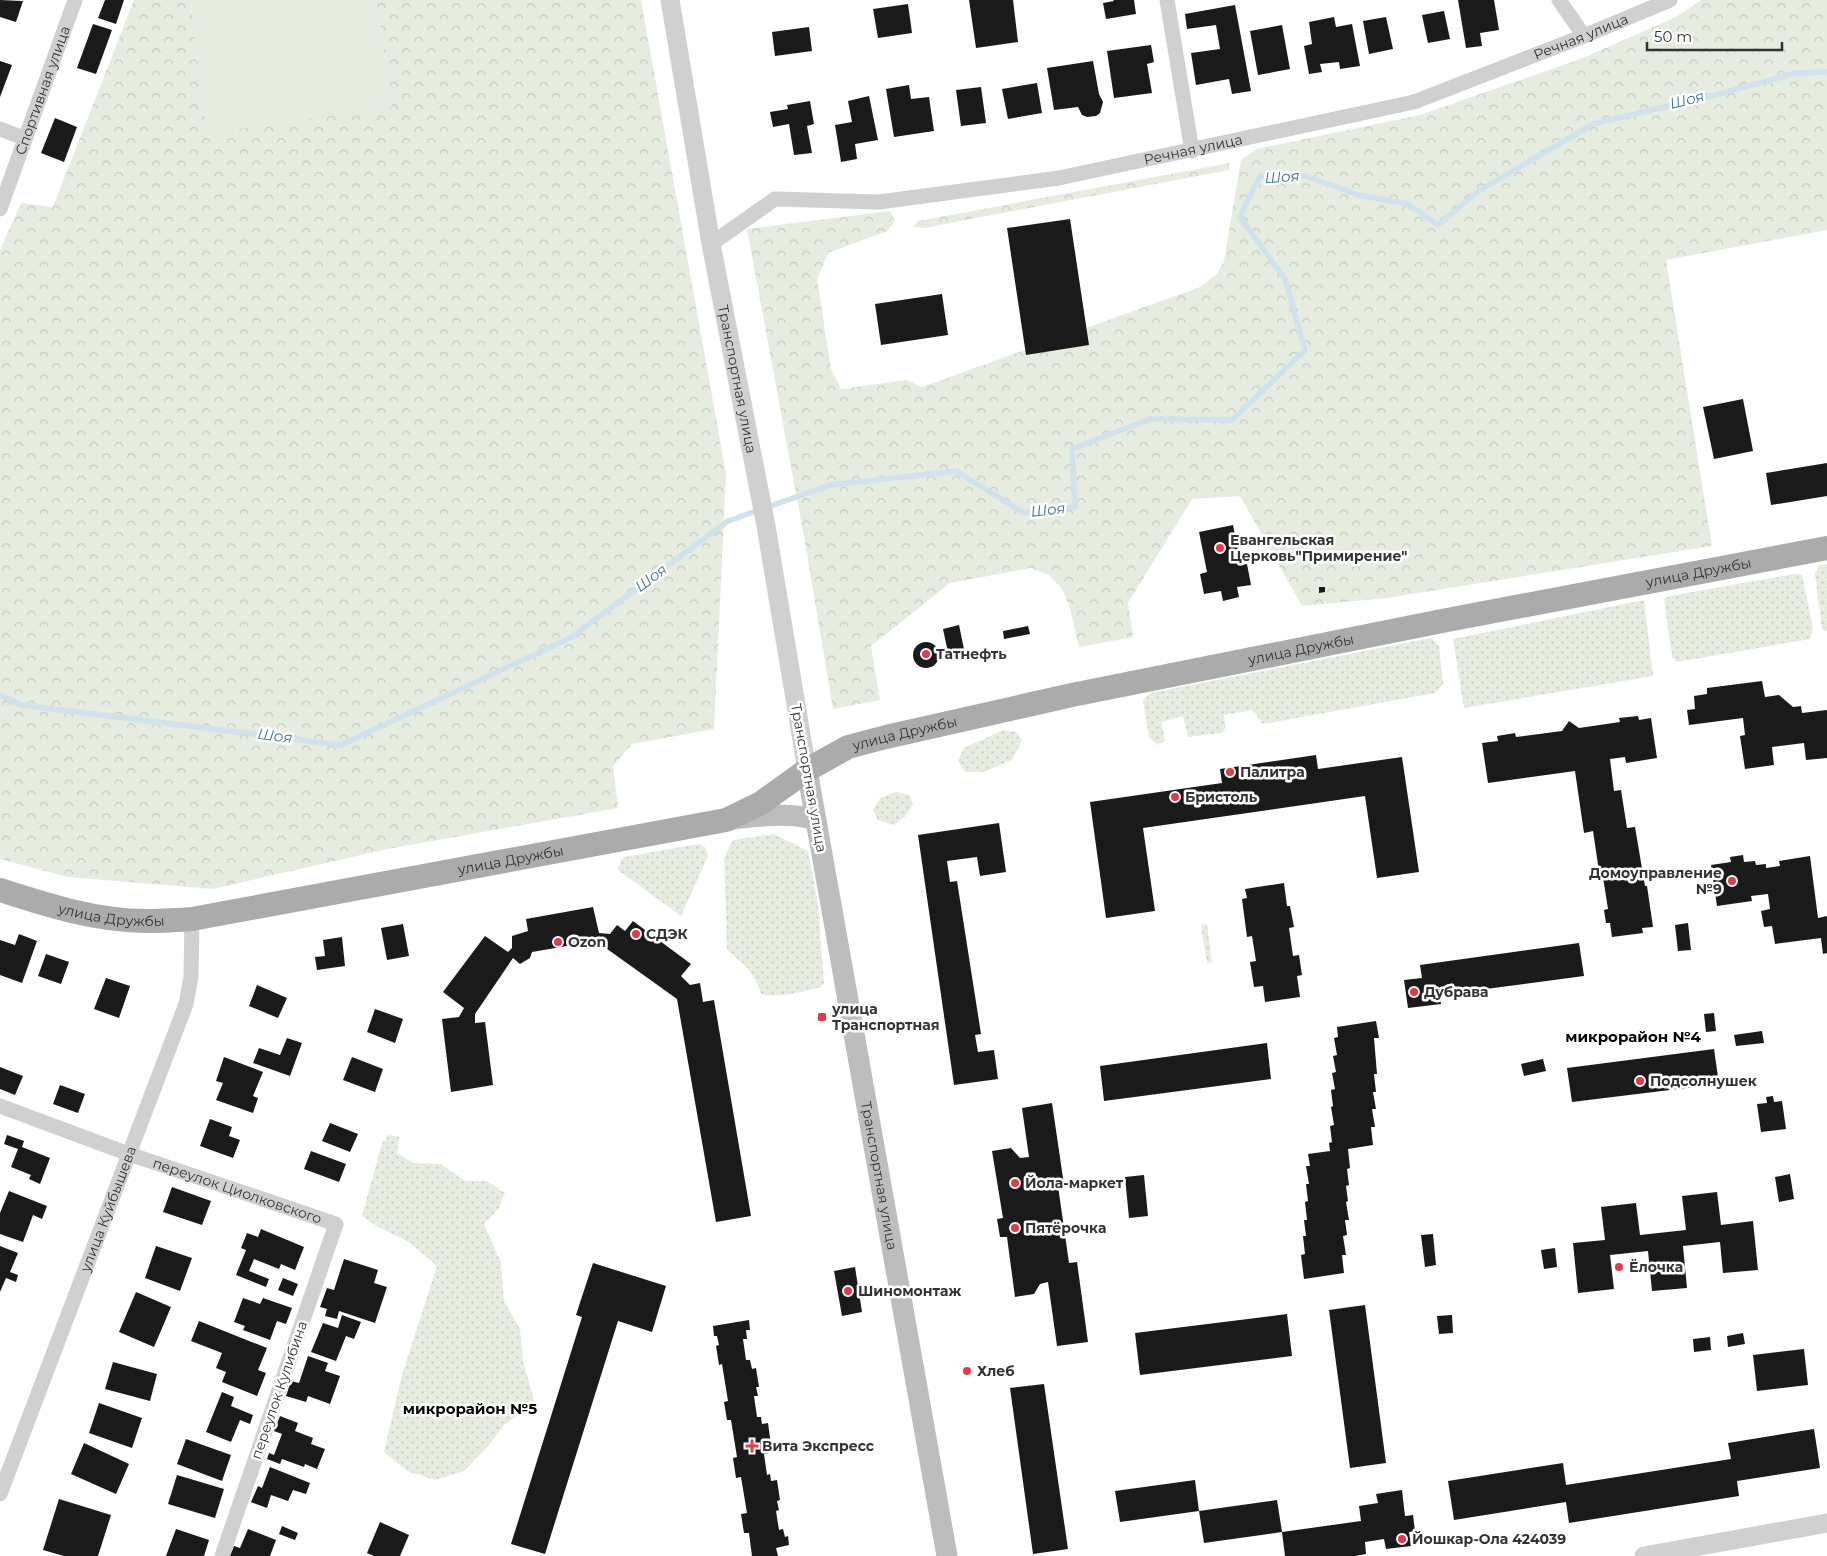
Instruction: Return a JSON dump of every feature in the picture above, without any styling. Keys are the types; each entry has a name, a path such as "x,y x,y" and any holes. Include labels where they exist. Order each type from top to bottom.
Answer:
{"main road":[{"name":"улица Дружбы","path":"0,890 81,913 117,919 146,921 192,919 726,820 761,803 807,770 848,747 886,737 1072,695 1442,621 1827,548"},
{"name":"Транспортная улица","path":"807,770 947,1556"},
{"path":"726,820 777,814 803,816 816,820"}],"street":[{"name":"Спортивная улица","path":"0,209 75,0"},
{"name":"Транспортная улица","path":"670,0 711,244 766,526 807,770"},
{"path":"1167,0 1192,151"},
{"path":"1559,0 1584,36"},
{"name":"Речная улица","path":"711,244 775,199 879,202 1059,178 1414,102 1584,36 1670,0"},
{"path":"0,129 24,138"},
{"name":"улица Куйбышева","path":"0,1494 186,1004 191,977 192,919"},
{"name":"переулок Циолковского","path":"0,1106 129,1154 336,1224"},
{"name":"переулок Кулибина","path":"222,1556 336,1224"},
{"path":"1644,1556 1827,1523"}],"green space":[{"path":"134,0 190,0 207,133 392,106 376,0 641,0 726,474 714,729 632,744 613,766 618,808 387,849 213,889 68,877 0,859 0,250 21,203 53,207"},
{"path":"190,0 376,0 392,106 207,134"},
{"path":"1701,0 1827,0 1827,230 1666,260 1712,546 1387,598 1302,606 1240,496 1192,499 1128,603 1133,637 1079,647 1070,608 1062,589 1049,575 1031,568 950,583 871,646 880,700 833,709 804,537 747,229 890,211 895,221 887,231 828,253 817,279 831,369 841,389 906,380 922,387 1200,287 1217,274 1224,261 1241,160 1257,149 1420,115 1583,58 1676,17"},
{"path":"1230,163 1229,170 924,228 913,227 918,221"},
{"path":"1827,564 1827,632 1822,629 1815,574 1819,566"},
{"path":"1794,574 1802,575 1813,628 1810,639 1677,662 1672,657 1664,599 1670,596"},
{"path":"1644,600 1653,676 1464,708 1453,639"},
{"path":"1431,638 1439,646 1443,684 1435,693 1263,724 1252,710 1224,715 1226,728 1221,733 1188,737 1183,716 1161,722 1165,741 1157,745 1149,737 1143,701 1150,693"},
{"path":"1004,730 1016,732 1022,740 1012,760 984,772 965,772 958,761 964,748"},
{"path":"896,792 909,795 913,804 906,816 894,825 878,820 873,810 880,798"},
{"path":"774,834 808,851 818,904 824,983 821,987 775,996 761,994 750,972 727,949 724,858 733,840"},
{"path":"699,844 705,847 708,856 681,916 618,870 624,857"},
{"path":"1207,924 1212,962 1207,963 1201,925"},
{"path":"389,1135 399,1137 397,1153 413,1163 441,1164 465,1181 487,1181 505,1193 499,1208 484,1224 501,1263 504,1301 520,1329 523,1361 535,1404 504,1425 489,1445 464,1471 435,1480 407,1471 384,1452 402,1375 437,1266 409,1242 378,1227 362,1216 382,1143"}],"building":[{"path":"0,0 23,1 16,22 0,17"},
{"path":"105,0 124,0 116,24 98,18"},
{"path":"969,0 1013,0 1018,42 976,48"},
{"path":"1113,0 1134,0 1136,14 1106,19 1103,3"},
{"path":"1458,0 1494,0 1499,30 1480,33 1482,46 1466,48"},
{"path":"908,4 912,33 878,38 873,9"},
{"path":"1235,5 1251,91 1232,94 1229,79 1196,85 1191,53 1220,49 1216,25 1187,29 1185,14"},
{"path":"1444,11 1450,39 1428,43 1422,15"},
{"path":"1334,17 1336,27 1352,24 1360,66 1340,69 1339,62 1320,64 1322,72 1309,74 1304,46 1312,44 1309,22"},
{"path":"1386,17 1393,49 1369,54 1363,21"},
{"path":"93,24 112,30 96,74 77,68"},
{"path":"1282,25 1290,69 1258,75 1250,31"},
{"path":"809,27 812,51 775,56 772,32"},
{"path":"1151,45 1154,62 1147,64 1152,93 1114,98 1107,51"},
{"path":"0,61 12,65 0,97"},
{"path":"1093,61 1099,94 1103,102 1100,113 1096,116 1087,117 1082,115 1078,107 1054,110 1047,68"},
{"path":"1037,83 1042,113 1008,119 1002,89"},
{"path":"909,85 911,99 929,97 934,131 894,137 886,89"},
{"path":"981,87 986,123 961,126 956,90"},
{"path":"869,96 878,140 855,144 857,159 841,162 835,125 852,122 848,101"},
{"path":"810,101 814,124 807,126 812,153 794,155 789,124 773,127 770,112 788,109 787,105"},
{"path":"55,118 77,127 64,162 41,153"},
{"path":"1070,219 1089,345 1026,355 1007,228"},
{"path":"942,294 948,335 881,345 875,304"},
{"path":"1743,399 1753,451 1714,459 1703,407"},
{"path":"1827,463 1827,496 1771,505 1766,473"},
{"name":"Евангельская Церковь\"Примирение\"","path":"1233,525 1241,565 1247,564 1251,585 1237,587 1239,597 1223,601 1221,591 1204,594 1200,574 1207,572 1199,532"},
{"path":"1319,587 1325,587 1325,592 1319,593"},
{"path":"959,625 965,654 949,657 943,629"},
{"path":"1028,626 1030,634 1004,639 1003,631"},
{"path":"926,642 935,646 939,655 935,664 926,668 917,664 913,655 917,646"},
{"path":"1762,681 1765,697 1779,695 1793,707 1801,706 1802,713 1827,710 1827,758 1806,760 1804,743 1772,747 1774,765 1745,769 1740,736 1745,735 1743,718 1689,725 1687,710 1695,709 1694,696 1707,694 1707,688"},
{"path":"1638,716 1639,720 1651,718 1657,758 1626,763 1625,757 1610,759 1614,791 1621,790 1627,828 1635,827 1653,927 1642,928 1643,933 1612,937 1610,923 1606,923 1604,910 1608,909 1603,877 1600,878 1593,831 1584,833 1575,771 1488,783 1482,743 1498,741 1497,736 1515,733 1516,737 1562,731 1569,721 1579,728 1620,722 1619,718"},
{"path":"1316,755 1318,769 1402,757 1419,872 1377,878 1365,796 1143,828 1155,911 1106,918 1090,802 1222,783 1220,769"},
{"path":"999,823 1006,872 980,876 977,857 947,861 950,882 957,881 981,1034 975,1035 978,1052 994,1050 998,1079 954,1085 918,835"},
{"path":"1743,855 1744,862 1755,861 1756,865 1766,864 1766,868 1780,866 1779,861 1810,856 1818,918 1827,916 1827,953 1823,954 1821,938 1775,944 1772,926 1764,927 1761,911 1770,909 1768,894 1751,896 1752,901 1717,906 1711,865 1731,862 1730,857"},
{"path":"1284,883 1287,906 1290,906 1294,927 1289,928 1293,956 1299,955 1302,975 1297,976 1300,997 1265,1002 1263,986 1254,987 1250,962 1256,961 1252,936 1247,937 1242,899 1247,898 1245,889"},
{"path":"593,907 599,933 610,934 617,925 625,931 633,921 691,964 681,976 690,985 700,983 703,1002 714,1000 751,1216 716,1222 677,999 596,941 532,952 530,958 520,964 513,958 475,1014 475,1023 485,1022 493,1085 451,1092 442,1019 459,1017 464,1008 443,992 485,936 508,952 512,948 512,936 528,931 526,919"},
{"path":"1688,923 1691,950 1678,951 1675,925"},
{"path":"403,924 409,956 387,960 381,928"},
{"path":"19,934 37,941 22,983 0,975 0,940 15,945"},
{"path":"342,937 345,966 317,970 315,957 325,956 323,940"},
{"path":"1579,943 1584,976 1440,995 1441,1004 1408,1008 1404,980 1422,978 1420,965"},
{"path":"46,954 69,962 61,984 38,976"},
{"path":"106,978 130,986 119,1018 94,1009"},
{"path":"257,985 287,998 278,1018 249,1006"},
{"path":"375,1009 403,1019 395,1043 367,1032"},
{"path":"1714,1013 1716,1031 1706,1032 1704,1014"},
{"path":"1376,1021 1379,1038 1374,1038 1377,1074 1374,1074 1376,1092 1373,1092 1376,1109 1372,1109 1375,1127 1371,1127 1373,1145 1348,1149 1350,1168 1347,1169 1349,1185 1346,1186 1348,1201 1346,1202 1349,1220 1345,1220 1347,1235 1343,1236 1346,1255 1342,1255 1344,1273 1304,1279 1301,1255 1305,1254 1303,1236 1306,1236 1304,1220 1307,1220 1305,1202 1308,1201 1306,1184 1309,1184 1306,1166 1310,1166 1308,1154 1330,1151 1329,1143 1332,1142 1330,1126 1334,1125 1331,1090 1335,1089 1332,1073 1336,1072 1333,1056 1337,1055 1334,1038 1338,1037 1337,1027"},
{"path":"1762,1031 1764,1043 1736,1046 1734,1035"},
{"path":"287,1038 302,1043 290,1076 253,1063 259,1048 280,1055"},
{"path":"1267,1043 1271,1079 1104,1101 1100,1066"},
{"path":"1714,1049 1719,1084 1572,1102 1567,1068"},
{"path":"224,1057 263,1072 253,1096 258,1098 253,1113 216,1100 223,1083 216,1081"},
{"path":"352,1057 383,1069 375,1092 343,1080"},
{"path":"1543,1059 1546,1071 1524,1076 1521,1064"},
{"path":"0,1067 23,1076 15,1095 0,1089"},
{"path":"60,1085 85,1094 78,1113 53,1104"},
{"path":"1773,1096 1774,1102 1782,1101 1786,1129 1761,1132 1757,1104 1767,1103 1766,1097"},
{"path":"1052,1103 1064,1185 1058,1186 1069,1263 1077,1262 1088,1342 1057,1346 1048,1282 1040,1284 1034,1294 1015,1297 1007,1237 1000,1237 997,1219 1003,1218 992,1151 1011,1148 1020,1158 1029,1157 1022,1108"},
{"path":"210,1119 232,1127 229,1136 240,1140 233,1158 200,1146"},
{"path":"330,1123 358,1134 350,1152 322,1141"},
{"path":"7,1135 24,1141 22,1147 50,1158 40,1184 29,1179 31,1175 11,1167 18,1149 4,1144"},
{"path":"311,1151 346,1164 339,1182 304,1169"},
{"path":"1790,1174 1794,1199 1779,1202 1775,1177"},
{"path":"1144,1175 1148,1216 1129,1218 1125,1177"},
{"path":"172,1187 211,1201 202,1225 163,1212"},
{"path":"9,1191 47,1206 42,1219 33,1215 23,1242 0,1234 0,1213"},
{"path":"1717,1192 1721,1225 1753,1221 1758,1270 1723,1273 1720,1242 1683,1246 1687,1288 1652,1291 1648,1251 1610,1255 1614,1289 1578,1293 1573,1243 1605,1240 1601,1207 1636,1203 1640,1235 1686,1230 1682,1196"},
{"path":"261,1229 304,1247 295,1270 281,1264 279,1269 254,1259 249,1271 269,1279 266,1287 236,1275 246,1250 241,1248 247,1233 258,1237"},
{"path":"1433,1234 1436,1265 1425,1267 1421,1235"},
{"path":"0,1246 18,1253 10,1272 18,1275 16,1282 6,1278 0,1292"},
{"path":"156,1246 192,1258 180,1291 145,1278"},
{"path":"1555,1248 1557,1267 1544,1269 1541,1250"},
{"path":"344,1259 378,1270 374,1283 387,1287 375,1323 339,1311 337,1319 325,1316 327,1309 320,1307 327,1288 334,1290"},
{"path":"593,1263 666,1286 652,1332 618,1321 545,1554 511,1544 582,1317 576,1315"},
{"name":"Шиномонтаж","path":"855,1267 862,1312 842,1316 834,1271"},
{"path":"283,1278 298,1284 293,1296 278,1290"},
{"path":"136,1292 171,1307 154,1347 119,1332"},
{"path":"243,1298 260,1304 263,1298 292,1308 286,1324 277,1321 270,1340 243,1330 245,1326 234,1322"},
{"path":"1365,1305 1386,1463 1350,1468 1329,1310"},
{"path":"1287,1314 1292,1356 1140,1375 1135,1333"},
{"path":"342,1315 361,1322 354,1339 346,1336 336,1361 311,1352 323,1323 338,1328"},
{"path":"1452,1315 1453,1333 1439,1334 1437,1316"},
{"path":"749,1320 750,1330 746,1330 747,1339 743,1339 746,1360 750,1360 752,1369 756,1368 759,1387 756,1387 758,1396 754,1396 757,1417 761,1417 762,1424 768,1423 771,1445 768,1446 769,1453 764,1454 767,1475 770,1474 771,1481 777,1480 780,1500 777,1501 779,1510 776,1511 779,1530 783,1529 785,1537 788,1536 789,1545 776,1548 778,1556 752,1556 749,1533 744,1533 741,1514 747,1513 741,1477 736,1478 733,1458 737,1457 731,1420 727,1420 724,1402 728,1401 722,1364 719,1365 716,1346 719,1345 717,1336 714,1336 713,1326"},
{"path":"199,1321 267,1348 258,1370 266,1373 257,1396 222,1382 226,1372 216,1368 222,1353 191,1341"},
{"path":"1743,1333 1745,1344 1728,1347 1727,1336"},
{"path":"1710,1337 1711,1350 1694,1352 1693,1339"},
{"path":"1804,1349 1808,1385 1757,1391 1753,1355"},
{"path":"308,1356 328,1363 325,1371 340,1376 330,1404 308,1396 306,1402 286,1396 291,1381 299,1383"},
{"path":"113,1362 157,1374 150,1401 105,1389"},
{"path":"1044,1384 1068,1549 1033,1554 1010,1388"},
{"path":"222,1392 234,1397 231,1406 253,1415 250,1424 240,1420 231,1442 206,1432"},
{"path":"99,1403 142,1418 132,1448 89,1433"},
{"path":"280,1416 298,1423 295,1431 313,1438 311,1444 325,1449 317,1469 305,1464 304,1467 282,1459 280,1464 267,1459 269,1453 274,1455 282,1434 274,1431"},
{"path":"1814,1429 1820,1468 1737,1481 1739,1496 1569,1523 1566,1502 1454,1520 1448,1481 1563,1463 1566,1485 1731,1459 1728,1443"},
{"path":"186,1439 231,1455 222,1481 177,1464"},
{"path":"84,1443 129,1464 116,1494 71,1474"},
{"path":"270,1467 310,1483 306,1494 293,1490 288,1501 271,1495 267,1508 251,1502 258,1486 262,1488"},
{"path":"177,1475 224,1489 215,1518 168,1504"},
{"path":"1195,1480 1199,1511 1120,1522 1115,1491"},
{"path":"1402,1490 1405,1516 1413,1515 1415,1531 1409,1532 1411,1546 1386,1549 1384,1539 1365,1542 1366,1554 1355,1556 1285,1556 1282,1532 1361,1521 1359,1506 1378,1503 1376,1494"},
{"path":"59,1499 111,1515 98,1556 64,1556 43,1550"},
{"path":"1277,1500 1282,1532 1204,1543 1199,1511"},
{"path":"380,1522 409,1535 400,1556 374,1556 367,1553"},
{"path":"282,1526 298,1533 295,1540 279,1534"},
{"path":"176,1529 209,1540 204,1556 166,1556"},
{"path":"248,1529 276,1540 270,1556 230,1556 234,1546 240,1548"}],"waterway":[{"name":"Шоя","path":"0,695 21,705 341,745 570,638 728,521 830,485 956,471 1024,513 1075,507 1072,449 1150,419 1232,420 1305,350 1285,279 1240,217 1260,176 1306,176 1358,195 1408,204 1438,225 1477,192 1593,124 1719,94 1796,73 1827,72"}],"place":[{"name":"Евангельская Церковь\"Примирение\"","path":"1220,548"},
{"name":"Татнефть","path":"926,654"},
{"name":"Палитра","path":"1230,772"},
{"name":"Бристоль","path":"1175,797"},
{"name":"Домоуправление №9","path":"1732,881"},
{"name":"СДЭК","path":"636,934"},
{"name":"Ozon","path":"558,942"},
{"name":"Дубрава","path":"1414,992"},
{"name":"улица Транспортная","path":"822,1017"},
{"name":"Подсолнушек","path":"1640,1081"},
{"name":"Йола-маркет","path":"1015,1183"},
{"name":"Пятёрочка","path":"1015,1228"},
{"name":"Ёлочка","path":"1619,1267"},
{"name":"Шиномонтаж","path":"848,1291"},
{"name":"Хлеб","path":"967,1371"},
{"name":"Вита Экспресс","path":"752,1446"},
{"name":"Йошкар-Ола 424039","path":"1402,1539"}],"district":[{"name":"микрорайон №4","path":"1633,1037"},
{"name":"микрорайон №5","path":"470,1409"}]}
